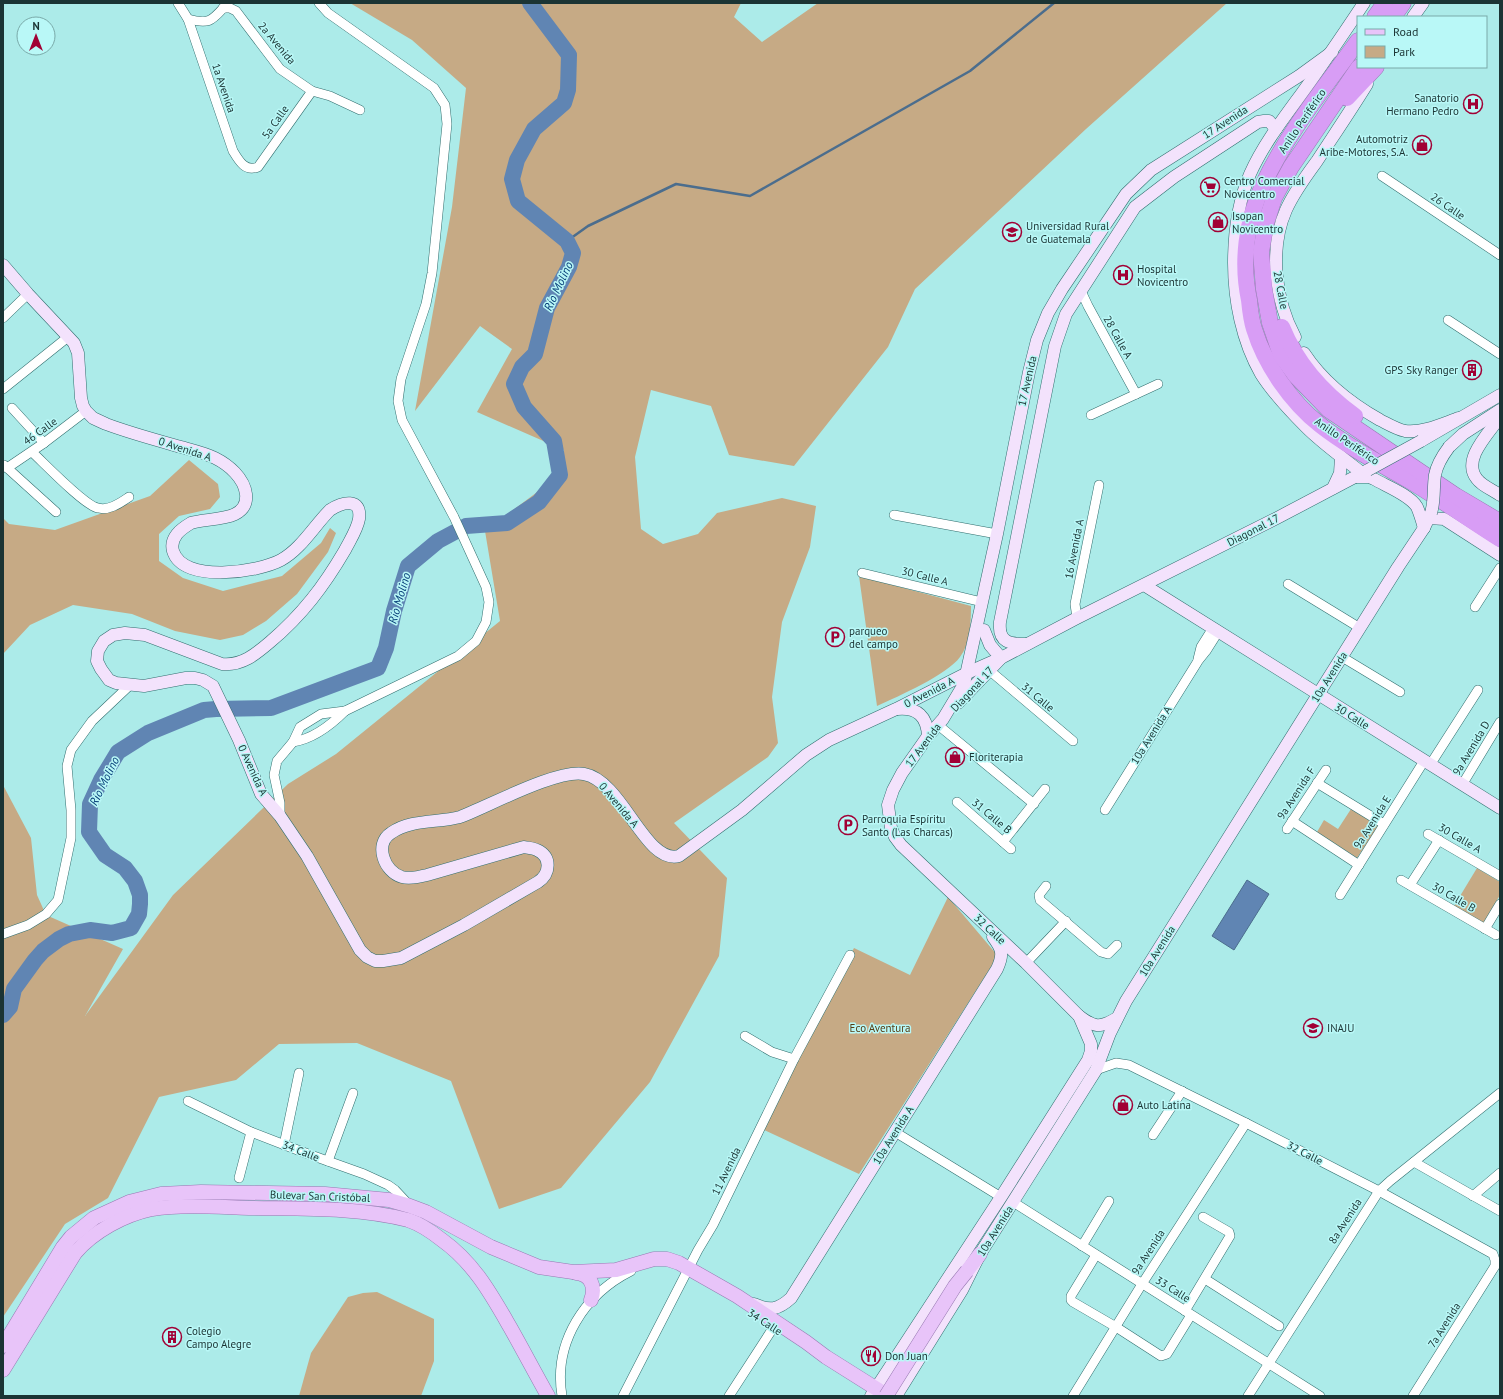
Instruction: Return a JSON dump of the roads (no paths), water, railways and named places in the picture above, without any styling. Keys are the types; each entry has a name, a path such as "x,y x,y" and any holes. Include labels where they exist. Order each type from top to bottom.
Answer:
{"highway":[{"path":"1384,9 1403,3"},
{"name":"Anillo Periférico","path":"1357,42 1301,121 1276,160 1262,187 1250,222 1245,254 1246,289 1254,329 1271,368 1287,392 1320,425 1360,452 1416,485 1500,539"},
{"name":"Anillo Periférico","path":"1358,68 1291,167 1274,198 1266,223 1261,252 1264,289 1270,324 1282,354 1296,376 1329,410 1456,496 1500,522"},
{"path":"1311,137 1376,68"},
{"path":"1261,252 1278,318 1288,343 1311,378 1340,405 1415,456 1429,467 1435,475"}],"main road":[{"name":"Bulevar San Cristóbal","path":"3,1346 63,1247 71,1237 94,1218 129,1202 161,1194 201,1192 332,1194 373,1198 410,1206 426,1212 491,1247 539,1267 574,1272 616,1270 654,1259 667,1259 689,1268"},
{"name":"Bulevar San Cristóbal","path":"3,1370 75,1253 93,1235 134,1214 164,1208 203,1207 346,1210 409,1221 431,1232 459,1253 473,1268 487,1287 548,1396"},
{"path":"880,1394 955,1286 980,1254"},
{"name":"34 Calle","path":"689,1268 737,1296 880,1394"},
{"path":"574,1272 586,1276 591,1281 593,1287 591,1300"},
{"name":"34 Calle","path":"708,1280 733,1301 772,1328 804,1347 826,1357"}],"street":[{"name":"1a Avenida","path":"178,3 188,20 233,151 241,164 247,168 253,169 258,167"},
{"path":"280,816 280,803 274,775 277,761 293,742 300,727 321,714 345,711 458,656 476,641 486,622 489,602 486,587 454,517 402,420 398,402 401,379 426,304 432,272 447,124 445,105 434,88 328,12 319,3"},
{"name":"Anillo Periférico","path":"1362,473 1306,428 1279,398 1261,373 1245,336 1234,286 1234,244 1240,200 1250,174 1276,129 1332,52 1364,3"},
{"path":"1414,16 1423,3"},
{"path":"188,20 204,23 210,21 226,5"},
{"name":"2a Avenida","path":"226,5 236,11 280,68 312,91 330,96 360,110"},
{"name":"17 Avenida","path":"889,815 888,805 902,772 959,694 967,673 1035,346 1048,312 1126,194 1151,170 1299,76 1332,52"},
{"name":"28 Calle","path":"1376,68 1286,209 1278,236 1276,271 1280,295 1292,331 1300,347 1309,361 1346,398 1394,427 1405,430 1418,431 1458,418"},
{"name":"5a Calle","path":"258,167 312,91"},
{"path":"1236,115 1247,129"},
{"name":"17 Avenida","path":"1028,644 1007,642 1002,637 1000,622 1055,346 1066,314 1135,207 1174,177 1258,122 1271,122 1276,129"},
{"name":"26 Calle","path":"1382,176 1500,255"},
{"path":"3,265 74,344 78,352 81,398 86,411"},
{"name":"28 Calle A","path":"1081,291 1136,394"},
{"path":"3,318 28,294"},
{"path":"1448,320 1500,354"},
{"path":"3,389 68,337"},
{"path":"1091,415 1158,384"},
{"name":"Diagonal 17","path":"967,673 1001,658 1362,473 1421,441 1499,394"},
{"path":"12,408 44,443"},
{"path":"1021,409 1042,414"},
{"path":"1428,520 1434,502 1435,475 1440,460 1449,447 1463,434 1500,410"},
{"name":"46 Calle","path":"5,466 32,452 86,411"},
{"name":"0 Avenida A","path":"86,411 93,418 112,426 214,458 224,463 239,477 243,484 246,497 242,508 238,513 226,518 191,524 174,537 172,543 174,554 182,563 197,570 216,572 235,571 255,568 281,560 295,549 325,515 336,506 351,503 356,506 358,510 358,520 354,532 340,558 315,596 288,627 259,651 241,662 230,665 222,664 145,635 126,633 113,635 104,641 98,651 97,661 109,680 129,686 144,686 186,678 203,680 213,686 239,740 261,794 280,816 307,856 360,950 367,957 375,961 401,958 464,925 538,882 543,878 548,868 548,862 541,852 537,849 524,847 421,876 401,877 390,870 386,864 383,851 383,844 386,838 389,834 401,827 421,822 443,821 460,817 552,778 568,774 584,774 598,780 611,792 653,846 665,855 675,857 684,853 742,810 817,748 829,740 896,709 967,673"},
{"path":"1500,418 1477,449 1472,463 1472,472 1477,480 1500,495"},
{"path":"32,452 84,500 97,508 113,506 129,497"},
{"path":"1333,488 1340,473 1342,457"},
{"path":"5,466 56,512"},
{"path":"1362,473 1411,500 1420,516 1428,520 1444,519 1500,555"},
{"name":"16 Avenida A","path":"1077,618 1075,613 1075,604 1099,484"},
{"path":"894,515 997,534"},
{"name":"10a Avenida","path":"896,1396 962,1290 980,1254 1096,1070 1126,1001 1428,520"},
{"path":"1475,607 1500,568"},
{"name":"30 Calle A","path":"862,573 982,602"},
{"path":"1288,584 1360,628"},
{"name":"30 Calle","path":"1144,585 1500,808"},
{"path":"979,616 981,626 990,645 1001,658"},
{"path":"984,630 994,630 1000,622"},
{"name":"10a Avenida A","path":"1105,810 1198,661 1201,647 1215,630"},
{"path":"1342,657 1400,692"},
{"name":"Diagonal 17","path":"940,722 1001,658"},
{"name":"31 Calle","path":"989,670 1073,741"},
{"path":"3,934 28,925 46,914 58,900 71,838 71,810 67,766 71,750 92,721 129,686"},
{"name":"9a Avenida E","path":"1340,895 1384,824 1478,690"},
{"path":"896,709 906,709 918,712 925,721 928,736"},
{"path":"293,742 309,737 334,722 345,711"},
{"path":"940,722 1034,804"},
{"name":"9a Avenida D","path":"1462,785 1500,722"},
{"name":"9a Avenida F","path":"1287,829 1326,770"},
{"path":"1317,783 1384,824"},
{"path":"1003,842 1045,789"},
{"name":"31 Calle B","path":"957,802 1012,848"},
{"name":"32 Calle","path":"889,815 891,828 895,837 902,845 1026,963 1079,1016 1091,1044"},
{"path":"1292,821 1359,865"},
{"name":"30 Calle A","path":"1428,834 1500,876"},
{"path":"1410,885 1439,840"},
{"name":"30 Calle B","path":"1401,880 1496,936"},
{"path":"1046,886 1039,895 1040,900 1104,953 1108,954 1117,945"},
{"path":"1485,929 1500,904"},
{"name":"10a Avenida A","path":"737,1296 768,1309 777,1308 791,1298 1001,962 1001,949 980,919"},
{"path":"1026,963 1066,921"},
{"name":"11 Avenida","path":"623,1396 713,1224 794,1059 850,956"},
{"path":"1079,1016 1091,1025 1097,1026 1103,1025 1118,1018"},
{"path":"745,1036 772,1052 794,1059"},
{"name":"10a Avenida","path":"880,1394 890,1366 1023,1163 1088,1060 1091,1044"},
{"name":"32 Calle","path":"1096,1070 1116,1063 1129,1065 1379,1191 1493,1254 1497,1265"},
{"path":"284,1145 299,1073"},
{"path":"1153,1135 1182,1091"},
{"path":"328,1161 353,1092"},
{"name":"8a Avenida","path":"1248,1396 1379,1191 1500,1093"},
{"name":"34 Calle","path":"188,1101 251,1132 364,1174 388,1185 396,1190 410,1206"},
{"name":"9a Avenida","path":"1073,1396 1142,1284 1246,1123"},
{"path":"239,1178 251,1132"},
{"path":"895,1132 1001,1197"},
{"path":"1414,1162 1500,1210"},
{"path":"1013,1202 1011,1196 1023,1163"},
{"path":"1473,1196 1500,1173"},
{"name":"33 Calle","path":"1013,1202 1320,1396"},
{"path":"1082,1246 1109,1202"},
{"path":"1096,1255 1070,1296 1071,1300 1161,1356 1164,1356 1167,1354 1205,1279 1230,1236 1229,1232 1203,1217"},
{"path":"562,1396 560,1383 565,1347 580,1314 591,1300 605,1287 621,1276 654,1259"},
{"name":"7a Avenida","path":"1413,1396 1497,1265"},
{"path":"1205,1279 1279,1326"},
{"path":"729,1396 772,1328"},
{"path":"890,1366 890,1377 894,1381 899,1382 908,1377"}],"water":[{"path":"1247,880 1269,894 1234,950 1212,936"}],"waterway":[{"name":"Río Molino","path":"3,1015 10,1007 14,989 35,960 43,951 59,939 69,934 90,930 112,933 131,928 139,914 140,895 135,881 125,868 105,855 89,832 90,804 101,780 118,752 148,733 204,710 271,708 378,668 386,648 394,611 408,566 438,541 466,526 507,523 539,502 560,475 554,441 524,407 514,384 522,367 535,354 547,308 569,267 573,253 567,241 518,201 512,179 517,160 534,129 564,103 568,90 569,55 530,3"},
{"path":"567,241 588,226 676,184 750,196 970,71 1054,3"}],"place":[{"name":"Sanatorio Hermano Pedro","path":"1473,104"},
{"name":"Automotriz Aribe-Motores, S.A.","path":"1422,145"},
{"name":"Centro Comercial Novicentro","path":"1210,187"},
{"name":"Isopan Novicentro","path":"1218,222"},
{"name":"Universidad Rural de Guatemala","path":"1012,232"},
{"name":"Hospital Novicentro","path":"1123,275"},
{"name":"GPS Sky Ranger","path":"1472,370"},
{"name":"parqueo del campo","path":"835,637"},
{"name":"Floriterapia","path":"955,757"},
{"name":"Parroquia Espíritu Santo (Las Charcas)","path":"848,825"},
{"name":"INAJU","path":"1313,1028"},
{"name":"Auto Latina","path":"1123,1105"},
{"name":"Colegio Campo Alegre","path":"172,1337"},
{"name":"Don Juan","path":"871,1356"}],"park label":[{"name":"Eco Aventura","path":"880,1028"}]}
